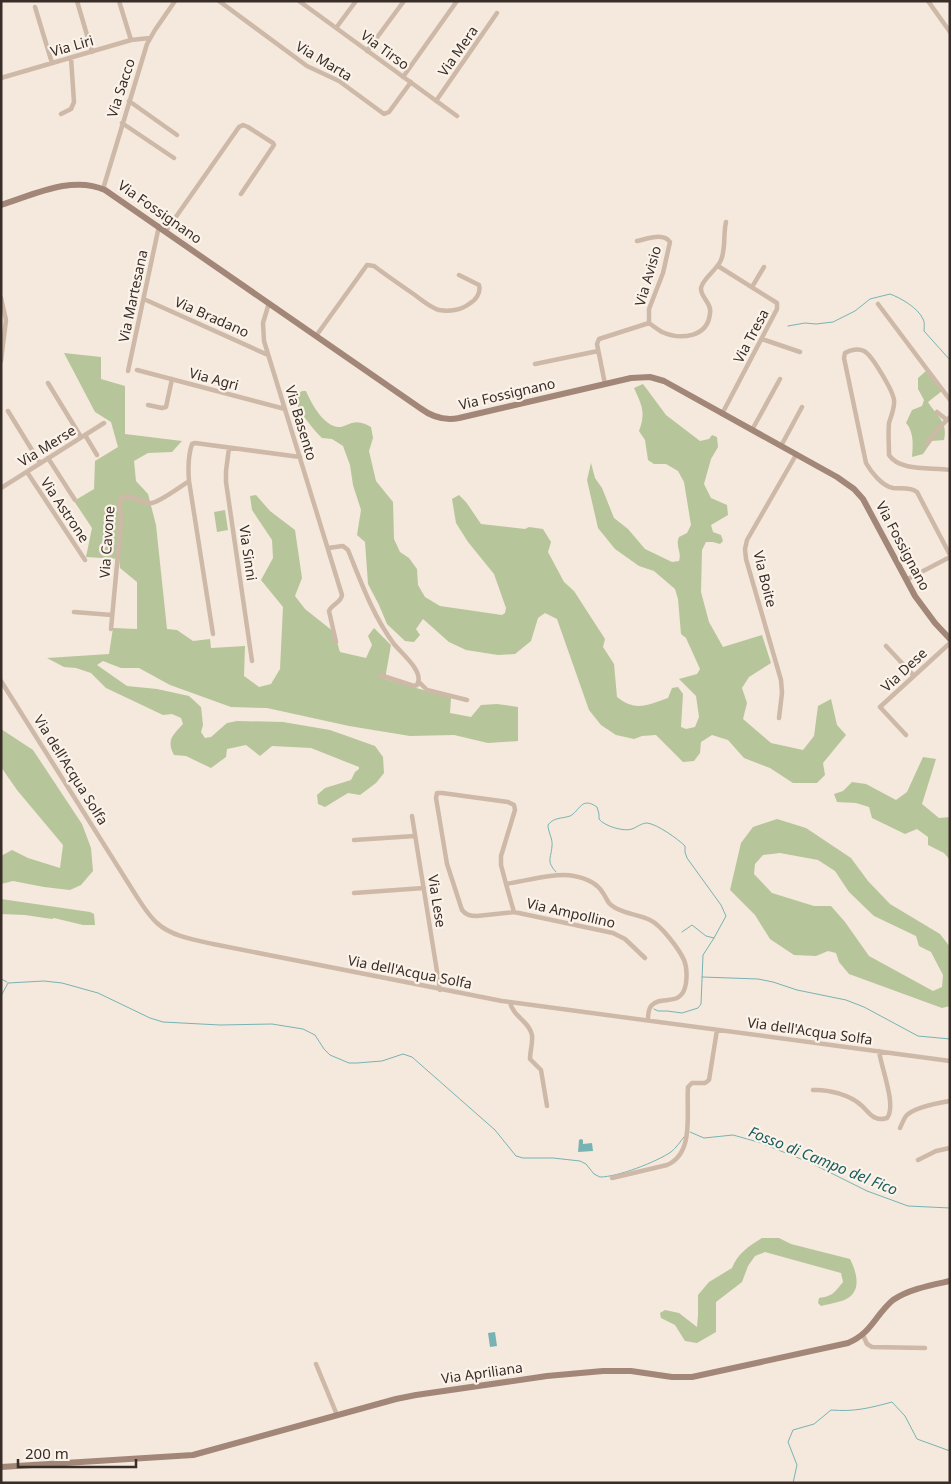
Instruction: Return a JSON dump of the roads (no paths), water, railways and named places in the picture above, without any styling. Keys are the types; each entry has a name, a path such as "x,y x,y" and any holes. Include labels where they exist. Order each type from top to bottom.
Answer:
{"street":[{"path":"77,1 92,52"},
{"path":"119,1 131,40"},
{"name":"Via Sacco","path":"103,189 129,100 150,38 175,1"},
{"name":"Via Marta","path":"219,1 306,66 339,81 382,113 389,113 411,82"},
{"path":"336,28 356,1"},
{"path":"367,51 404,1"},
{"path":"403,77 457,1"},
{"path":"928,1 950,32"},
{"name":"Via Tirso","path":"302,2 457,116"},
{"path":"35,7 52,63"},
{"name":"Via Mera","path":"436,101 497,13"},
{"name":"Via Liri","path":"1,78 131,40 150,38"},
{"path":"61,114 71,109 74,102 71,58"},
{"path":"129,100 177,135"},
{"path":"122,123 174,158"},
{"path":"166,232 239,127 243,125 273,143 274,146 241,194"},
{"name":"Via Fossignano","path":"1,204 68,185 85,185 103,189 434,417 444,419 459,418 634,378 656,378 845,482 860,496 871,511 906,580 924,608 950,641"},
{"name":"Via Avisio","path":"649,323 659,330 670,334 686,336 699,332 707,323 710,307 702,292 702,287 718,266 723,253 726,222"},
{"name":"Via Martesana","path":"128,371 159,226"},
{"name":"Via Avisio","path":"637,241 662,236 670,242 663,274 650,307 649,323"},
{"path":"316,336 367,265 372,266 431,306 443,310 463,308 478,296 479,285 460,275"},
{"name":"Via Tresa","path":"718,266 778,305 722,414"},
{"path":"752,287 764,267"},
{"path":"1,298 6,320 1,361"},
{"name":"Via Bradano","path":"146,300 268,355"},
{"name":"Via Basento","path":"269,303 262,328 263,339 342,596 329,611 336,642"},
{"path":"878,304 950,400"},
{"name":"Via Avisio","path":"598,351 597,343 599,339 649,323"},
{"path":"762,339 800,352"},
{"path":"906,580 950,556 917,492 912,489 888,486 872,472 866,463 844,357 845,353 860,350 867,353 892,395 894,405 888,434 889,454 891,457 905,466 950,470"},
{"path":"535,364 598,351 605,384"},
{"name":"Via Agri","path":"137,370 285,409"},
{"path":"148,405 166,407 172,379"},
{"path":"752,430 780,379"},
{"path":"48,383 97,455"},
{"path":"781,446 802,407"},
{"path":"8,412 40,463"},
{"path":"927,444 948,418 937,412"},
{"name":"Via Merse","path":"1,488 104,423"},
{"path":"213,634 189,481 188,466 191,448 193,444 199,443 300,457"},
{"name":"Via Sinni","path":"229,448 226,482 252,661"},
{"name":"Via Boite","path":"779,718 782,693 781,680 746,559 745,549 747,540 796,455"},
{"path":"48,458 75,500"},
{"name":"Via Astrone","path":"26,472 85,560"},
{"name":"Via Cavone","path":"111,628 121,521 121,500 131,497 145,503 153,503 189,481"},
{"path":"328,548 346,547 378,620 415,668 419,676 419,682 425,689 467,700"},
{"path":"74,612 112,615"},
{"name":"Via Dese","path":"906,735 880,708 950,641"},
{"path":"886,646 914,676"},
{"path":"380,675 414,686 418,685 419,682"},
{"name":"Via dell'Acqua Solfa","path":"1,681 137,897 153,919 161,926 179,934 205,942 440,990 510,1002 950,1061"},
{"name":"Via Ampollino","path":"514,912 501,865 501,856 514,805 508,802 438,793 436,798 447,864 463,911 466,914 473,916 514,912 618,935 626,940 644,958"},
{"name":"Via Lese","path":"412,816 440,990"},
{"path":"354,840 415,836"},
{"name":"Via Ampollino","path":"506,884 558,875 576,876 597,886 614,907 650,920 660,926 684,959 686,983 678,998 653,1004 649,1010 648,1020"},
{"path":"354,893 424,888"},
{"path":"510,1002 513,1012 526,1024 531,1033 530,1060 541,1070 547,1106"},
{"path":"612,1178 667,1165 674,1162 681,1153 688,1127 688,1087 692,1084 705,1083 709,1080 717,1030"},
{"path":"813,1090 823,1090 849,1098 862,1105 874,1118 887,1118 890,1112 890,1101 879,1051"},
{"path":"900,1128 904,1118 910,1114 930,1105 950,1101"},
{"path":"918,1160 939,1150 950,1148"},
{"name":"Via Apriliana","path":"1,1467 190,1456 416,1394 553,1376 620,1371 672,1377 692,1377 837,1347 863,1335 889,1305 898,1298 918,1289 950,1281"},
{"path":"863,1335 866,1343 872,1347 925,1348"},
{"path":"316,1364 337,1416"}],"water":[{"path":"581,1139 583,1144 592,1143 593,1151 578,1152 579,1140"},
{"path":"495,1332 497,1346 490,1347 488,1333"}],"waterway":[{"path":"788,326 833,322 855,311 870,299 890,294 913,307 921,315 924,320 924,331 950,360"},
{"path":"556,872 550,862 552,843 548,825 555,819 570,816 587,803 597,807 599,819 610,826 628,830 641,824 651,824 667,832 685,846 687,858 721,905 726,916 703,955 701,1004 698,1008 682,1013 654,1009"},
{"path":"682,932 692,925 706,936 714,938"},
{"path":"702,977 758,979 797,990 846,1000 864,1007 918,1036 950,1039"},
{"path":"1,979 7,982"},
{"name":"Fosso di Campo del Fico","path":"1,996 8,983 44,981 62,983 98,993 150,1018 163,1022 220,1025 272,1024 303,1029 315,1035 330,1055 349,1063 382,1061 403,1054 412,1057 495,1130 516,1156 580,1161 600,1177 626,1172 656,1160 671,1152 684,1137"},
{"name":"Fosso di Campo del Fico","path":"690,1132 704,1138 733,1135 758,1142 811,1163 867,1191 908,1206 950,1208"},
{"path":"793,1483 797,1465 788,1442 793,1430 814,1424 831,1410 862,1409 892,1402 905,1416 917,1439 950,1451"}]}
